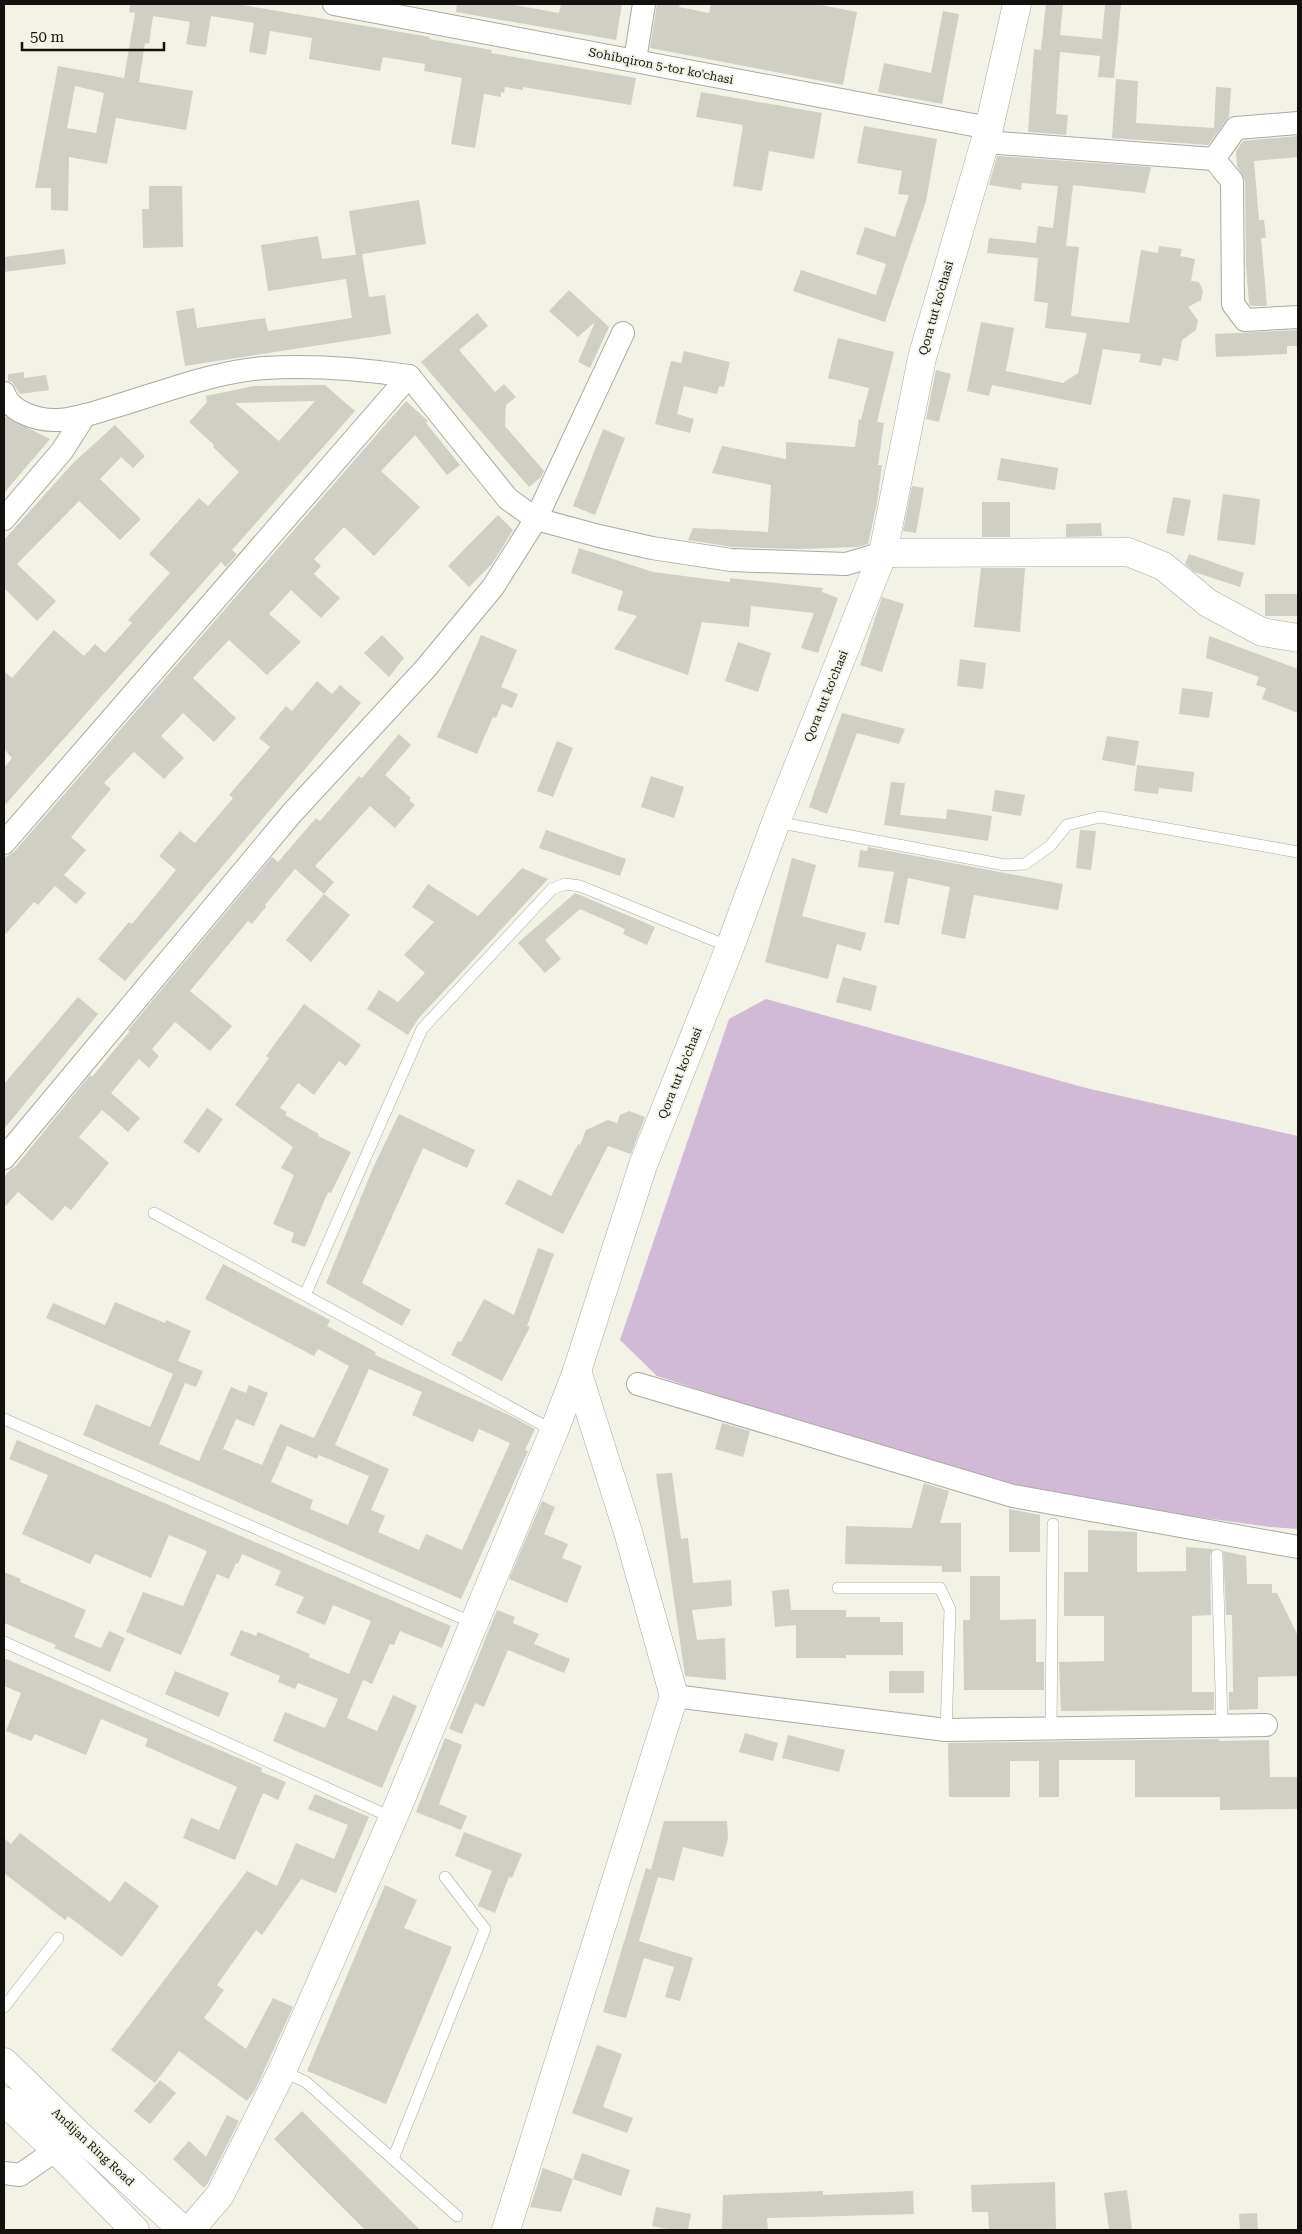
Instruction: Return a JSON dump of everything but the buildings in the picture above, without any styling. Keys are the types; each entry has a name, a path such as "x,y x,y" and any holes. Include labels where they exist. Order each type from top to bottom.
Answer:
{"main road":[{"name":"Qora tut ko'chasi","path":"190,2230 220,2195 282,2071 393,1818 554,1431 577,1371 643,1166 730,947 776,822 883,554 922,358 987,135 1017,4"},
{"path":"883,554 1128,552 1163,566 1208,603 1262,632 1298,638"},
{"path":"506,2230 674,1696 628,1532 577,1371"},
{"name":"Andijan Ring Road","path":"4,2062 78,2134 184,2230"},
{"path":"4,2101 56,2150 135,2230"}],"street":[{"name":"Sohibqiron 5-tor ko'chasi","path":"334,4 635,60 987,135 1214,160"},
{"path":"635,60 644,4"},
{"path":"1298,124 1236,128 1214,160 1232,181 1233,304 1245,320 1298,317"},
{"path":"4,1158 292,813 426,668 493,587 536,519 623,332"},
{"path":"4,393 6,400 22,412 38,418 57,420 84,415 226,374 264,368 322,367 377,371 409,376 508,500 536,519 652,548 731,560 846,564 883,554"},
{"path":"4,844 409,376"},
{"path":"4,519 62,451 84,415"},
{"path":"638,1384 1013,1496 1298,1547"},
{"path":"674,1696 946,1730 1266,1725"},
{"path":"4,2173 20,2175 56,2150"}],"lane":[{"path":"776,822 1005,864 1025,864 1050,846 1067,825 1100,817 1298,852"},
{"path":"304,1295 422,1029 552,889 565,884 580,886 730,947"},
{"path":"154,1213 554,1431"},
{"path":"4,1420 473,1623"},
{"path":"1051,1728 1053,1524"},
{"path":"1217,1555 1222,1726"},
{"path":"838,1588 940,1588 950,1609 946,1730"},
{"path":"4,1642 393,1818"},
{"path":"393,2159 485,1929 445,1877"},
{"path":"4,2007 58,1938"},
{"path":"282,2071 306,2082 457,2216"}],"shaded area":[{"path":"766,999 1086,1088 1298,1136 1298,1529 1270,1527 1017,1492 657,1376 620,1340 729,1019"}]}
